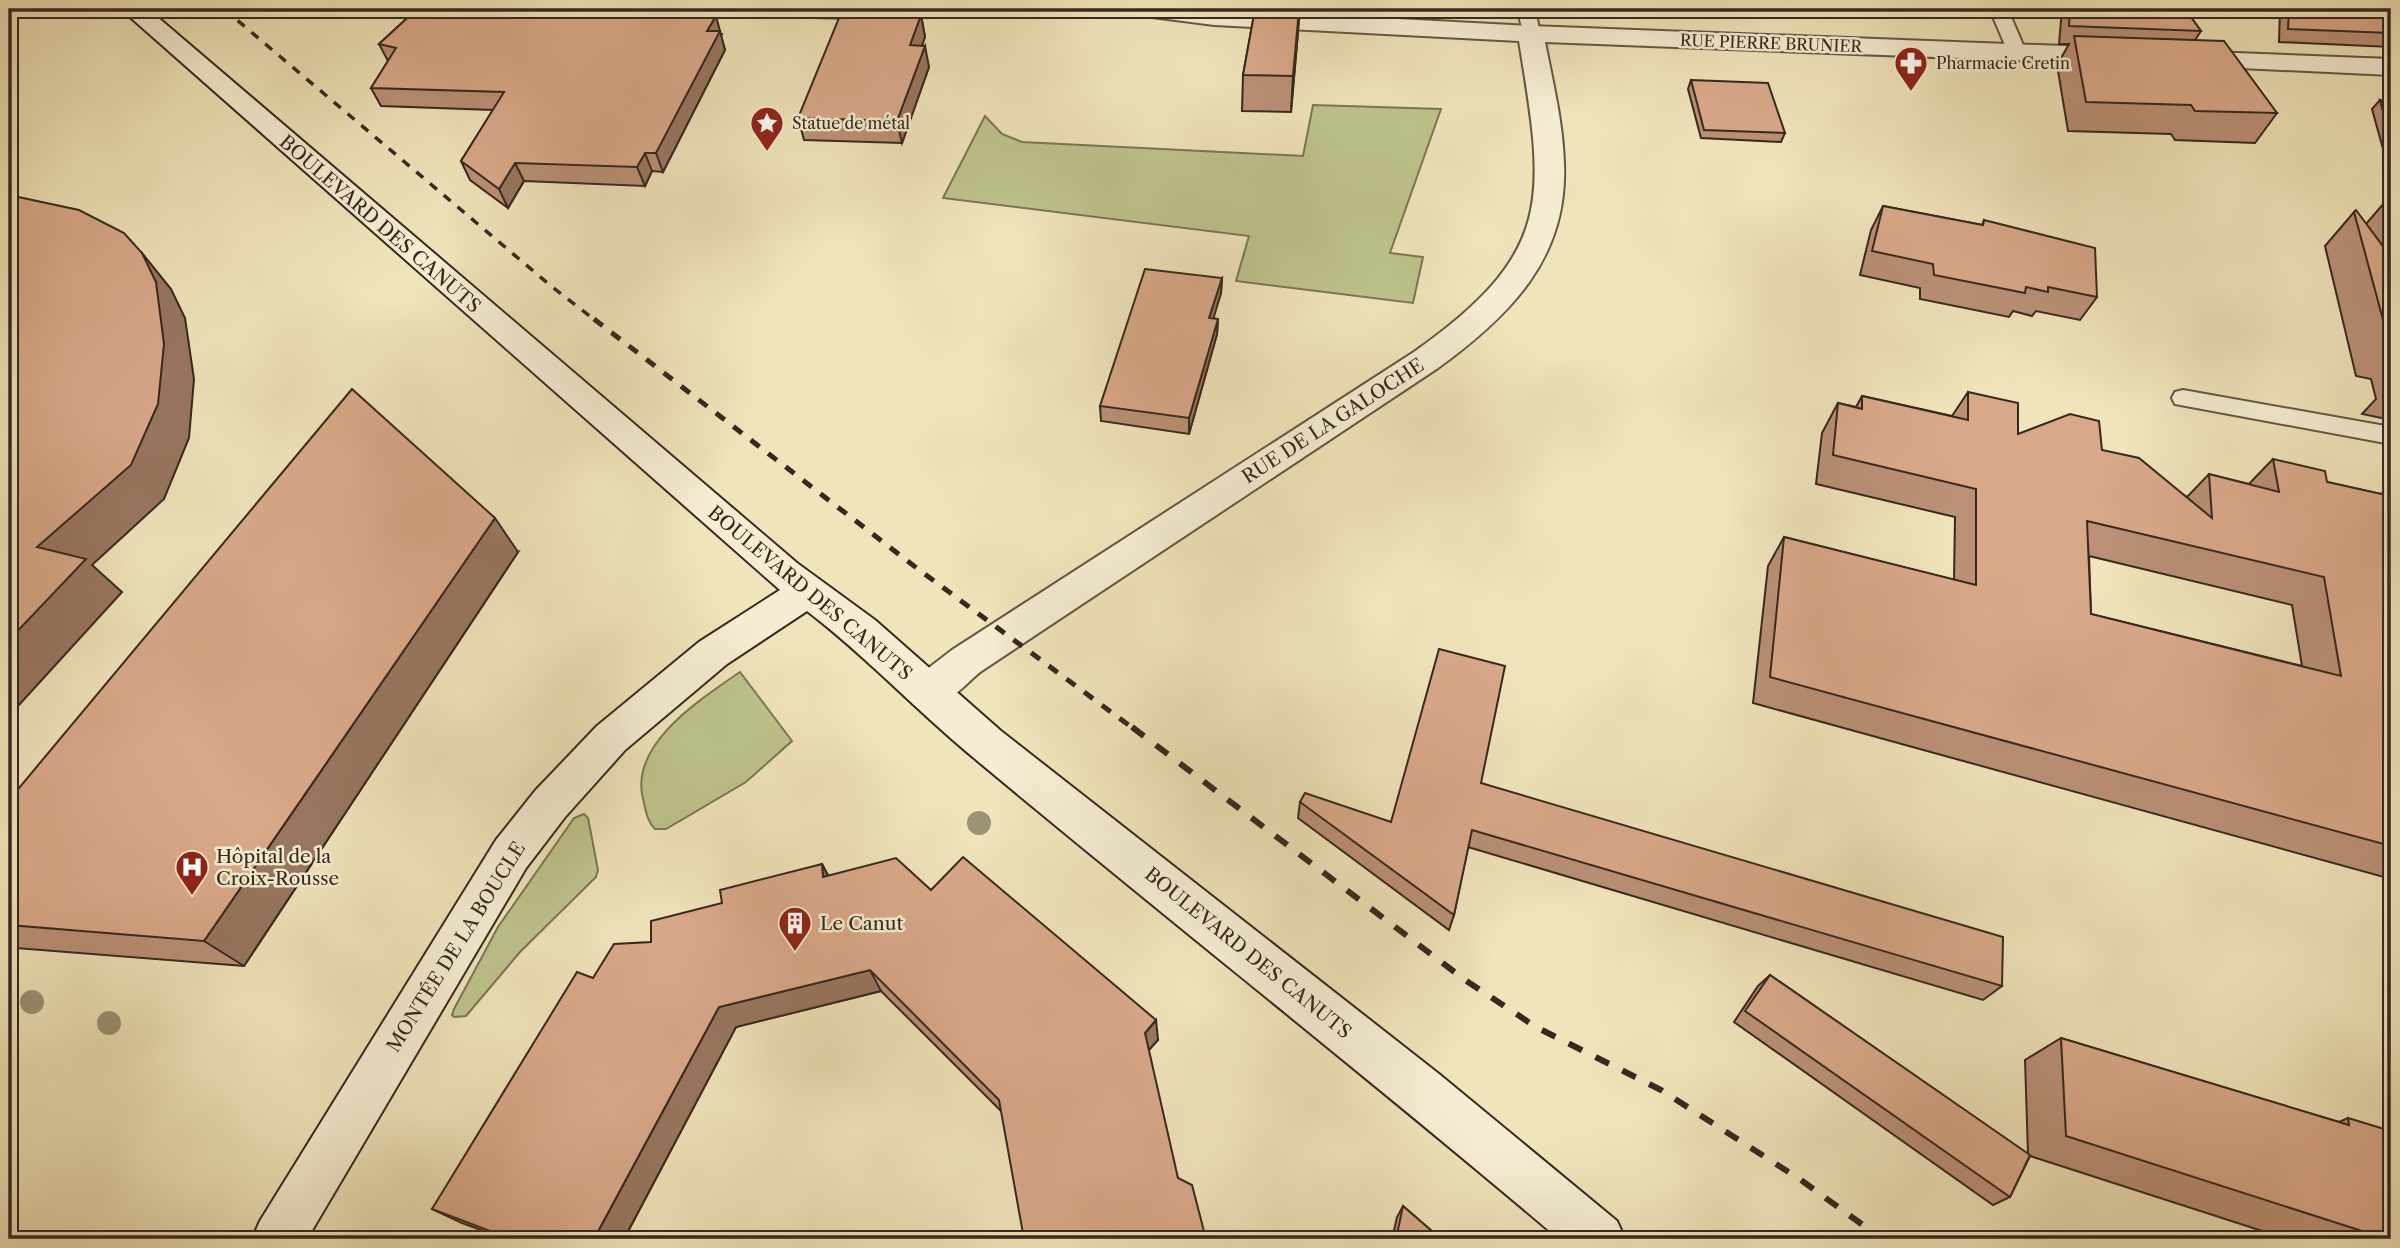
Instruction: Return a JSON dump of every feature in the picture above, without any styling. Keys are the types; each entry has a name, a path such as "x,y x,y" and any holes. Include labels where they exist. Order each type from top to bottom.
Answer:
{"main road":[{"name":"BOULEVARD DES CANUTS","path":"133,9 621,433 808,591 861,631 1005,760 1422,1091 1599,1239"},
{"name":"RUE PIERRE BRUNIER","path":"1152,9 1214,17 1529,22 2138,57"},
{"name":"RUE DE LA GALOCHE","path":"927,692 966,661 1426,360 1468,330 1499,301 1523,273 1541,237 1550,185 1548,141 1529,22"},
{"path":"2165,58 2391,67"},
{"name":"MONTÉE DE LA BOUCLE","path":"278,1238 511,854 550,804 611,738 713,653 808,591"}],"lane":[{"path":"737,9 902,13 933,9"},
{"path":"2002,9 2000,12 2017,52"},
{"path":"2183,398 2391,436"}],"green space":[{"path":"1313,105 1441,109 1390,253 1423,257 1413,303 1236,281 1249,236 943,198 985,116 1002,134 1022,142 1303,156"},
{"path":"740,672 792,741 746,782 666,829 655,829 648,819 643,799 642,779 647,760 657,742 672,725"},
{"path":"584,814 588,818 598,870 596,877 520,952 466,1016 454,1017 454,1009 498,927 574,818"}],"building":[{"path":"417,9 536,9 534,12 716,16 707,31 720,31 656,153 645,153 637,167 515,163 499,189 461,161 504,92 371,88 396,48 379,44"},
{"path":"1255,9 1299,9 1293,76 1243,75"},
{"path":"2070,9 2185,9 2201,31 2069,26"},
{"path":"2289,9 2391,9 2391,33 2288,29"},
{"path":"841,13 921,15 910,45 925,46 897,121 798,118"},
{"path":"2074,36 2224,41 2277,113 2195,111 2191,105 2086,102"},
{"path":"1691,80 1768,83 1785,133 1704,130"},
{"path":"2380,100 2391,106 2391,142"},
{"path":"9,195 79,210 124,233 142,253 156,282 164,344 158,404 131,465 37,547 86,559 9,640"},
{"path":"1883,206 1983,225 1984,220 2095,248 2097,297 2048,287 2048,292 2026,287 2025,293 1934,275 1933,264 1872,251"},
{"path":"2356,210 2391,257 2391,342 2354,212"},
{"path":"1145,269 1222,278 1209,318 1218,319 1189,418 1100,406"},
{"path":"352,389 495,518 204,941 9,925 9,800"},
{"path":"1968,392 2018,403 2018,434 2070,414 2099,421 2102,450 2139,458 2212,518 2209,474 2279,492 2273,459 2325,471 2327,482 2381,494 2391,489 2391,846 1770,677 1784,537 1976,585 1976,489 1833,455 1838,403 1862,409 1862,396 1968,420","holes":["2087,521 2324,577 2341,676 2091,614"]},
{"path":"1439,649 1505,666 1481,783 2003,937 2002,986 1472,830 1454,915 1300,802 1305,793 1391,822"},
{"path":"963,857 1156,1020 1145,1033 1178,1178 1192,1185 1206,1239 1024,1239 999,1100 870,970 719,1007 595,1239 511,1239 432,1209 577,972 593,978 614,944 651,942 651,921 722,903 720,890 822,864 823,877 896,858 931,890"},
{"path":"1770,975 2030,1155 2010,1197 1745,1011"},
{"path":"2061,1038 2349,1125 2348,1118 2391,1131 2391,1239 2066,1136"},
{"path":"1403,1206 1441,1239 1396,1239"}],"railway":[{"path":"224,9 551,286 596,321"},
{"path":"594,319 918,569 1134,729"},
{"path":"1132,727 1465,980 1536,1027 1661,1090 1801,1180 1882,1239"}],"place":[{"name":"Pharmacie Cretin","path":"1911,93"},
{"name":"Statue de métal","path":"767,153"},
{"name":"Hôpital de la Croix-Rousse","path":"192,897"},
{"name":"Le Canut","path":"795,953"}]}
